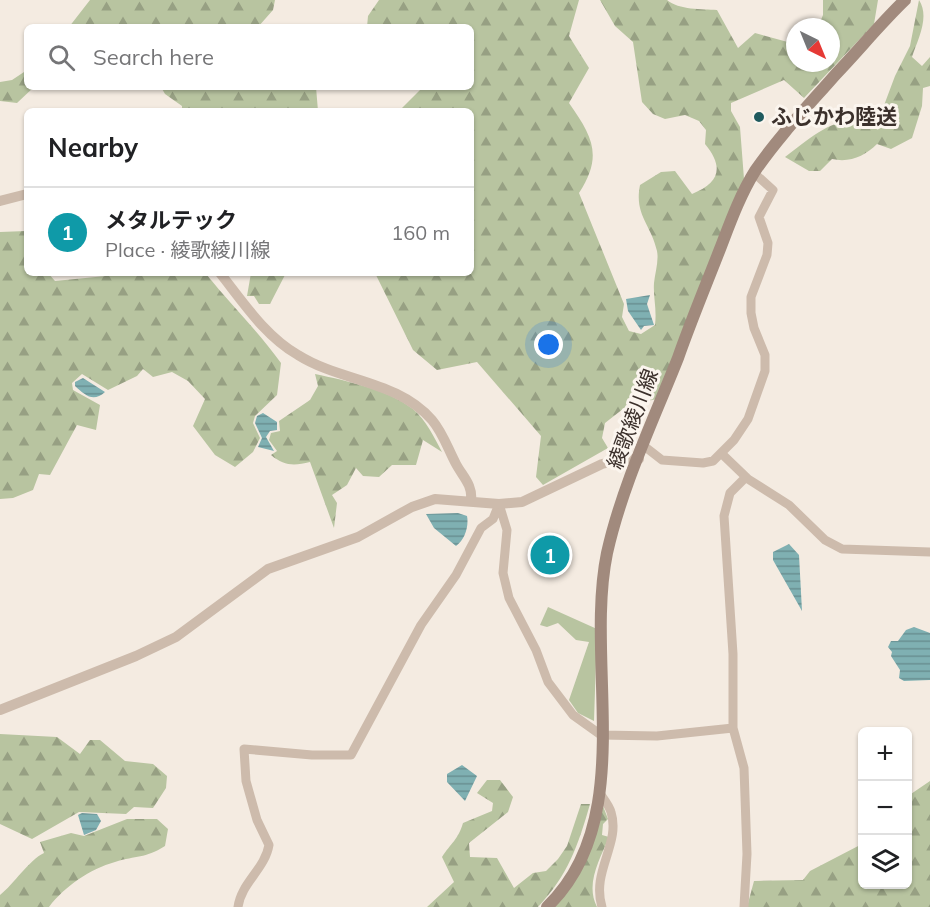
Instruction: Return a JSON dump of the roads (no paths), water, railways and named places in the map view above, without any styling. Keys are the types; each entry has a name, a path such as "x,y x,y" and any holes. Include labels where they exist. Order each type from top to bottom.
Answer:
{"main road":[{"name":"綾歌綾川線","path":"547,907 561,894 578,870 588,843 599,792 602,735 603,583 615,524 734,213 754,173 788,128 905,0"}],"street":[{"path":"644,446 662,460 703,464 713,461 722,454 748,419 765,370 765,355 752,321 751,297 767,255 768,243 759,218 773,190 754,173"},
{"path":"0,201 24,195"},
{"path":"222,276 258,321 287,348 333,372 391,389 425,413 440,431 464,474 471,490 471,501"},
{"path":"722,454 746,477 789,506 825,540 842,549 930,552"},
{"path":"0,710 136,656 176,637 268,569 283,561 358,537 412,507 435,500 499,504 531,499 613,460 639,459"},
{"path":"744,907 747,854 744,768 733,728 733,654 724,516 730,493 746,477"},
{"path":"499,504 507,530 503,573 509,598 536,650 548,681 573,715 602,735 657,736 733,728"},
{"path":"238,907 239,897 263,861 269,845 257,820 246,781 244,749 312,755 351,754 422,625 456,575 481,528 494,519 499,504"},
{"path":"599,792 611,811 613,831 597,893 602,907"}],"water":[{"path":"650,295 647,304 654,325 644,326 641,330 628,311 626,299"},
{"path":"83,378 105,392 97,397 86,395 75,386 75,382"},
{"path":"263,413 277,422 277,430 270,431 266,437 274,451 258,447 262,438 255,423 257,416"},
{"path":"458,513 467,516 467,524 464,537 456,546 434,528 426,514"},
{"path":"789,544 799,555 802,611 773,560 773,552"},
{"path":"914,627 930,633 930,680 904,681 899,678 900,670 888,647 891,641 898,641 906,630"},
{"path":"462,765 477,776 465,801 447,782 447,774"},
{"path":"97,814 101,821 96,830 84,835 78,815"}],"place":[{"name":"ふじかわ陸送","path":"759,117"},
{"name":"メタルテック","path":"550,555"}]}
